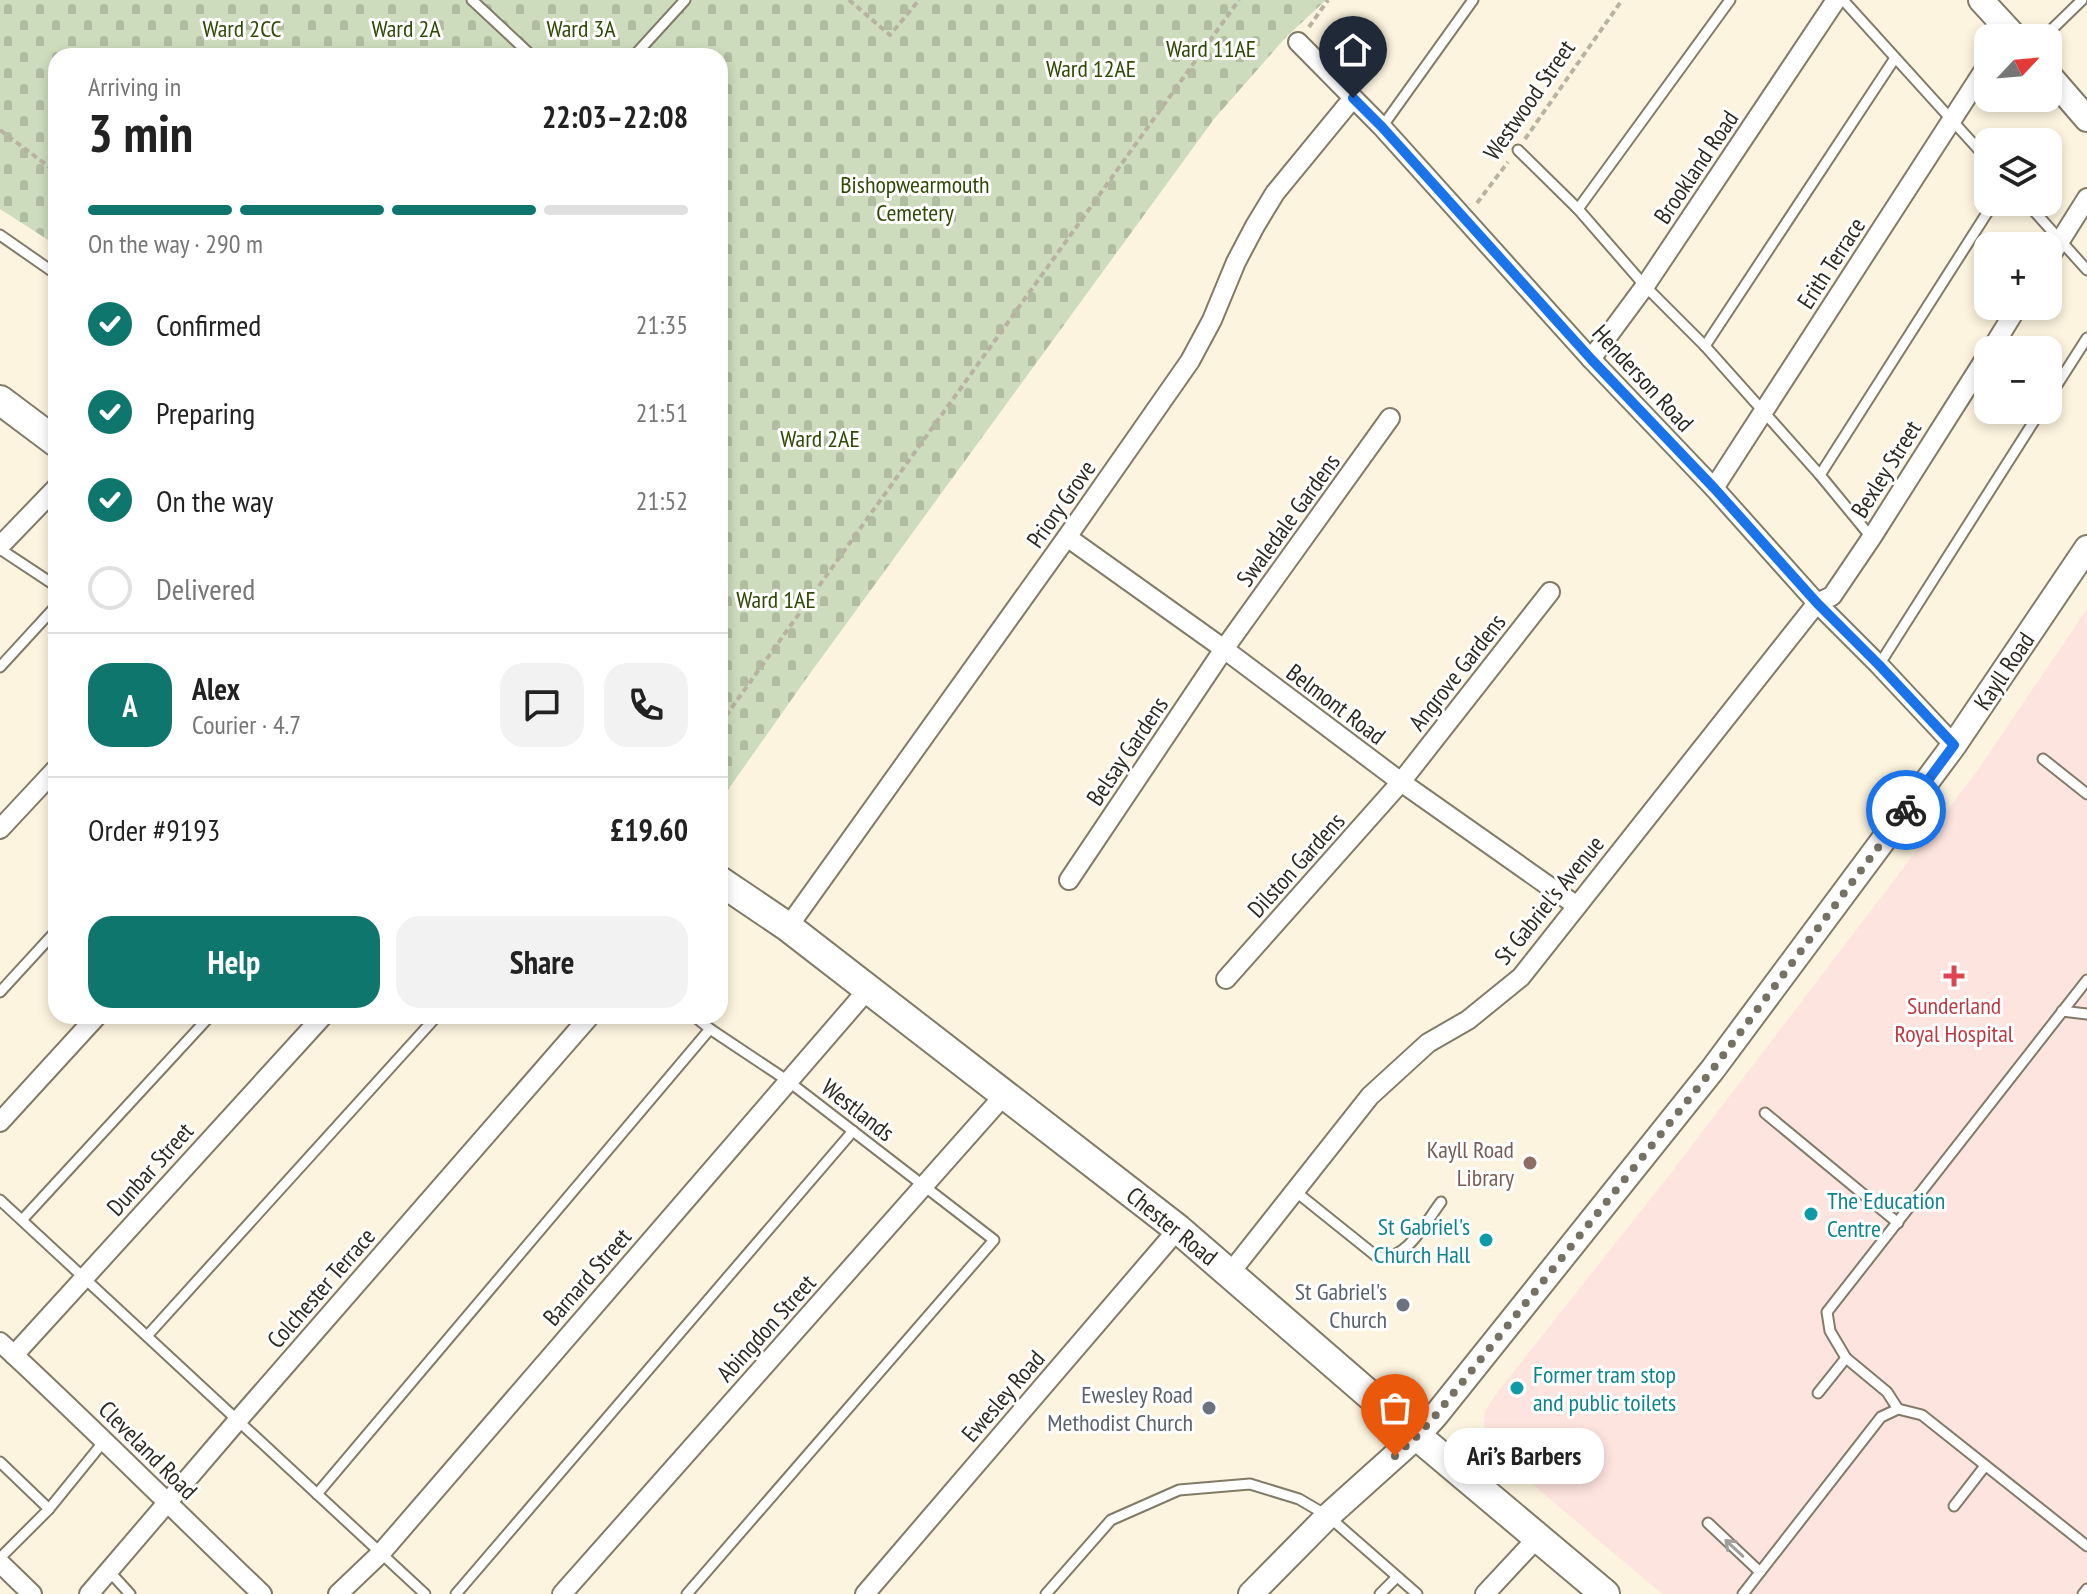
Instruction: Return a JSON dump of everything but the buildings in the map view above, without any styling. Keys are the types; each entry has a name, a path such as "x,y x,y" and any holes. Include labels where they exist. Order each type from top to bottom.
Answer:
{"main road":[{"path":"0,400 48,436"},
{"name":"Chester Road","path":"728,886 869,988 1178,1229 1605,1594"}],"street":[{"name":"Brookland Road","path":"1591,359 1645,286 1836,0"},
{"path":"1981,0 2000,24"},
{"name":"Henderson Road","path":"1298,42 1382,127 1591,359 1714,488 1817,603 1954,745"},
{"name":"Erith Terrace","path":"1714,488 1974,85"},
{"path":"2062,90 2087,119"},
{"name":"Priory Grove","path":"788,927 1190,361 1212,320 1236,262 1275,193 1353,98"},
{"path":"2062,237 2087,198"},
{"name":"Bexley Street","path":"1817,603 1832,596 1974,376"},
{"name":"Swaledale Gardens","path":"1224,649 1390,418"},
{"path":"0,548 48,497"},
{"name":"Belmont Road","path":"1067,537 1224,649 1401,782 1577,906"},
{"name":"Kayll Road","path":"1251,1594 1328,1516 1436,1415 1713,1069 1954,745 2086,552"},
{"name":"Angrove Gardens","path":"1401,782 1550,592"},
{"name":"St Gabriel's Avenue","path":"1230,1273 1370,1096 1428,1043 1468,1020 1521,977 1817,603"},
{"name":"Belsay Gardens","path":"1069,880 1224,649"},
{"path":"0,829 48,778"},
{"name":"Dilston Gardens","path":"1226,979 1401,782"},
{"name":"Barnard Street","path":"338,1594 381,1553 869,988"},
{"path":"0,1122 90,1024"},
{"name":"Dunbar Street","path":"7,1348 84,1277 316,1024"},
{"name":"Colchester Terrace","path":"89,1594 583,1024"},
{"name":"Abingdon Street","path":"562,1594 1006,1093"},
{"name":"Ewesley Road","path":"865,1594 1178,1229"},
{"name":"Cleveland Road","path":"7,1348 262,1594"},
{"path":"1485,1594 1538,1537"},
{"path":"0,1561 32,1594"}],"lane":[{"path":"472,0 523,48"},
{"path":"641,48 685,0"},
{"path":"1382,127 1473,0"},
{"path":"1578,209 1730,0"},
{"path":"1843,0 1974,144"},
{"path":"2057,24 2082,0"},
{"path":"1705,346 1895,58"},
{"path":"1518,150 1578,209 1645,286 1705,346 1872,537"},
{"path":"1820,475 1985,216"},
{"path":"2039,216 2053,232"},
{"path":"0,235 48,268"},
{"path":"2062,242 2087,270"},
{"path":"2062,377 2087,338"},
{"path":"1879,665 2032,424"},
{"path":"0,548 48,581"},
{"path":"0,667 48,615"},
{"path":"2043,759 2087,794"},
{"path":"0,992 48,940"},
{"path":"1898,1409 1887,1392 1846,1358 1830,1331 1827,1312 2087,980"},
{"path":"2062,1011 2087,1014"},
{"path":"22,1220 203,1024"},
{"path":"147,1336 430,1024"},
{"name":"Westlands","path":"687,1594 994,1240 788,1081 704,1024"},
{"path":"317,1494 710,1029"},
{"path":"1765,1113 1898,1223"},
{"path":"456,1594 853,1131"},
{"path":"1295,1191 1376,1256 1383,1258 1391,1258 1404,1250 1441,1202"},
{"path":"0,1200 425,1594"},
{"path":"1818,1393 1846,1358"},
{"path":"1743,1594 1881,1417 1898,1409 1922,1415 2087,1546"},
{"path":"0,1561 49,1509 105,1440"},
{"path":"0,1462 49,1509"},
{"path":"1954,1506 1985,1466"},
{"path":"1046,1594 1111,1520 1179,1490 1250,1484 1299,1499 1328,1516 1417,1594"},
{"path":"1708,1523 1760,1572"},
{"path":"109,1571 130,1594"},
{"path":"1380,1594 1397,1577"},
{"path":"2083,1594 2087,1589"}],"path":[{"path":"849,0 890,35 919,0"},
{"path":"728,713 1239,0"},
{"path":"1298,42 1328,0"},
{"name":"Westwood Street","path":"1464,219 1518,150 1622,0"},
{"path":"0,130 48,166"}],"shaded area":[{"name":"Sunderland Royal Hospital","path":"2087,609 2087,1594 1662,1594 1498,1455 1487,1437 1485,1411 1975,774"}],"green space":[{"name":"Bishopwearmouth Cemetery","path":"0,0 1326,0 1286,37 1214,119 728,790 728,48 48,48 48,240 0,209"}],"way so far":[{"path":"1395,1456 1436,1415 1713,1069 1906,810"}],"place":[{"name":"Sunderland Royal Hospital","path":"1954,976"},
{"name":"Kayll Road Library","path":"1530,1163"},
{"name":"The Education Centre","path":"1811,1214"},
{"name":"St Gabriel's Church Hall","path":"1486,1240"},
{"name":"St Gabriel's Church","path":"1403,1305"},
{"name":"Former tram stop and public toilets","path":"1517,1388"},
{"name":"Ewesley Road Methodist Church","path":"1209,1408"},
{"name":"Ari’s Barbers","path":"1395,1456"}],"route":[{"path":"1353,98 1817,603 1954,745 1906,810"}],"park label":[{"name":"Ward 2CC","path":"242,28"},
{"name":"Ward 2A","path":"406,28"},
{"name":"Ward 3A","path":"581,28"},
{"name":"Ward 11AE","path":"1211,48"},
{"name":"Ward 12AE","path":"1091,68"},
{"name":"Ward 2AE","path":"820,438"},
{"name":"Ward 1AE","path":"776,599"}]}
